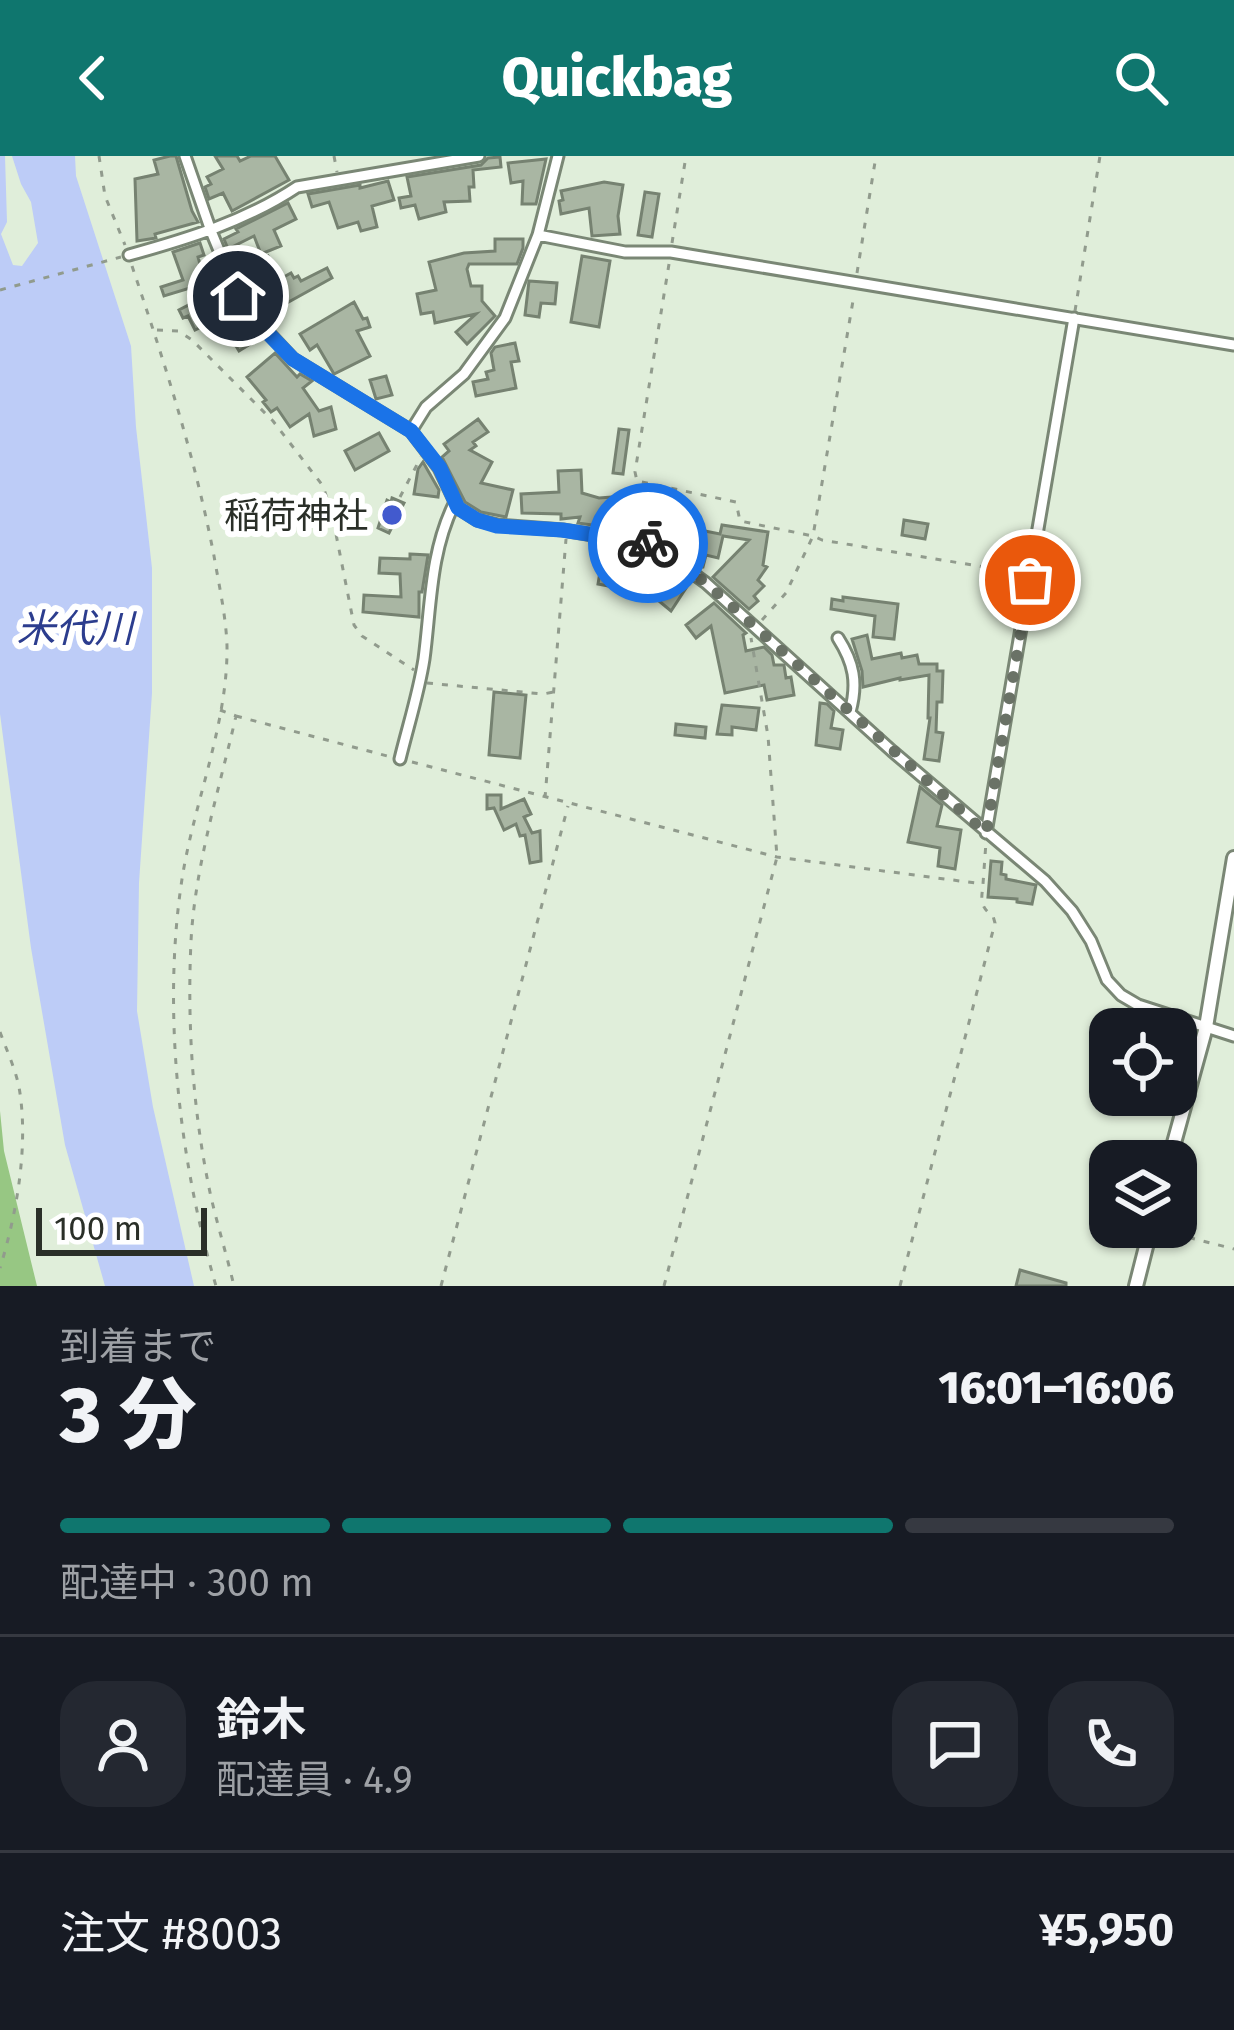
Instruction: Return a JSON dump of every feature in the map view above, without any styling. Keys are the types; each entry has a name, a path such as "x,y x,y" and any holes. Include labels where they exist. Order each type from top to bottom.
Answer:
{"street":[{"path":"185,156 238,296 293,359 411,431 440,468 454,504 477,520 497,526 654,544 706,583 1045,881 1072,911 1107,980 1120,995 1234,1036"},
{"path":"129,255 211,231 297,187 479,156"},
{"path":"411,431 426,407 464,374 505,318 538,235 554,157"},
{"path":"538,235 625,252 670,252 1234,345"},
{"path":"986,833 1074,319"},
{"path":"400,759 420,678 436,550 454,504"},
{"path":"838,638 853,667 850,712"},
{"path":"1175,1140 1206,1027 1234,858"},
{"path":"1136,1286 1146,1248"}],"path":[{"path":"99,156 104,196 154,330 200,490 223,602 225,689 183,877 175,941 181,1113 216,1286"},
{"path":"334,156 338,181"},
{"path":"686,156 637,481 736,502 740,521 1022,574 1030,580"},
{"path":"664,1286 777,857 768,736 751,638 786,593 814,536 876,156"},
{"path":"1074,319 1100,156"},
{"path":"0,290 115,260"},
{"path":"154,330 178,331 192,340 273,421 323,486 354,625 362,636 420,678 554,692"},
{"path":"400,497 426,451"},
{"path":"545,798 567,531"},
{"path":"220,710 777,857 983,884"},
{"path":"234,1286 211,1197 195,1099 191,939 200,874 236,716"},
{"path":"441,1286 568,805"},
{"path":"900,1286 995,923 981,903 986,833"},
{"path":"0,1033 20,1092 21,1156 18,1202 0,1268"},
{"path":"1197,1240 1234,1250"}],"green space":[{"path":"0,1111 4,1151 37,1286 0,1286"}],"water":[{"name":"米代川","path":"0,156 5,156 7,222 1,234 13,265 22,266 38,243 31,202 12,156 75,156 76,176 131,346 152,568 152,693 139,883 137,1011 153,1107 194,1286 105,1286 65,1145 31,948 0,714"}],"building":[{"path":"176,156 198,222 137,241 135,179 158,174 154,160"},
{"path":"215,156 237,156 240,161 275,156 289,180 232,211 223,193 209,199 205,187 211,184 207,177 223,169"},
{"path":"500,157 501,167 473,170 470,201 444,202 446,212 419,219 415,205 401,208 399,198 411,196 407,177 481,165 488,158"},
{"path":"546,159 536,204 522,204 523,181 511,183 508,163"},
{"path":"388,181 394,200 372,206 377,227 361,231 358,222 338,228 329,202 312,207 308,194 360,188"},
{"path":"604,182 623,185 620,234 592,236 589,208 561,214 561,191"},
{"path":"645,192 659,194 652,237 638,235"},
{"path":"288,203 296,219 274,230 281,246 261,254 254,236 228,249 224,239 236,229"},
{"path":"495,239 523,239 523,248 517,264 469,264 471,286 482,286 482,301 495,316 467,344 456,332 476,314 435,323 433,312 421,314 417,294 436,290 429,262 495,251"},
{"path":"200,243 203,275 210,273 213,281 164,296 161,287 183,280 173,252"},
{"path":"268,256 280,279 291,273 301,281 327,268 332,278 265,315 256,304 260,302 253,287 245,290 242,282 253,277 248,267"},
{"path":"582,256 610,261 599,327 571,322"},
{"path":"529,281 557,283 555,304 541,303 539,317 525,315"},
{"path":"224,291 257,334 257,340 239,351 214,321 195,330 179,310"},
{"path":"354,302 370,327 357,331 370,356 334,374 317,345 310,350 300,334"},
{"path":"515,343 519,361 511,362 516,388 476,396 473,382 488,379 486,372 494,370 491,353 495,347"},
{"path":"275,353 297,377 300,374 312,381 303,388 319,411 331,407 336,429 314,436 309,414 290,427 277,408 271,412 247,377"},
{"path":"386,376 392,395 376,399 370,380"},
{"path":"478,419 488,432 470,450 492,462 481,483 513,490 506,517 481,512 465,502 442,457 449,451 444,444"},
{"path":"619,429 629,430 623,474 613,473"},
{"path":"379,433 389,451 355,470 345,451"},
{"path":"423,462 439,490 438,497 414,494"},
{"path":"581,470 582,493 599,498 633,491 639,496 641,532 578,523 580,517 522,513 521,494 559,492 558,471"},
{"path":"660,486 668,489 659,520 687,525 686,532 720,534 722,525 768,532 763,565 767,567 758,580 764,586 749,609 713,577 749,540 723,536 718,558 706,555 699,567 680,553 681,541 663,537 664,531 647,532"},
{"name":"稲荷神社","path":"387,500 404,503 389,533 378,528"},
{"path":"904,520 928,524 925,539 902,535"},
{"path":"410,554 428,555 419,617 363,612 364,595 401,597 400,574 379,573 380,558 410,559"},
{"path":"600,572 626,576 624,589 598,584"},
{"path":"675,572 690,582 671,611 653,596"},
{"path":"843,597 898,604 894,639 873,637 875,616 831,609 832,599 843,601"},
{"path":"714,603 746,633 746,651 764,647 774,665 784,665 794,695 767,700 764,685 725,693 711,626 696,638 686,625"},
{"path":"867,635 872,659 917,655 919,664 937,664 937,671 943,671 942,702 937,702 936,732 943,733 939,761 924,759 929,675 863,687 852,639"},
{"path":"494,692 526,695 520,758 489,755"},
{"path":"820,703 834,711 831,728 843,730 840,749 816,745"},
{"path":"722,705 759,708 756,730 732,727 732,735 717,734"},
{"path":"676,724 706,727 705,738 675,735"},
{"path":"920,787 942,805 937,826 961,830 955,869 938,866 940,848 908,842"},
{"path":"487,795 501,795 501,809 524,799 531,814 524,817 532,833 540,831 541,861 530,863 525,835 520,836 516,824 504,830 494,808 487,809"},
{"path":"991,861 1002,862 1001,874 1006,879 1036,885 1032,904 988,897"},
{"path":"1020,1270 1066,1283 1066,1286 1016,1286"}],"way so far":[{"path":"648,543 706,583 986,833 1030,580"}],"place":[{"name":"稲荷神社","path":"392,515"}],"route":[{"path":"238,296 293,359 411,431 440,468 454,504 477,520 648,543"}]}
